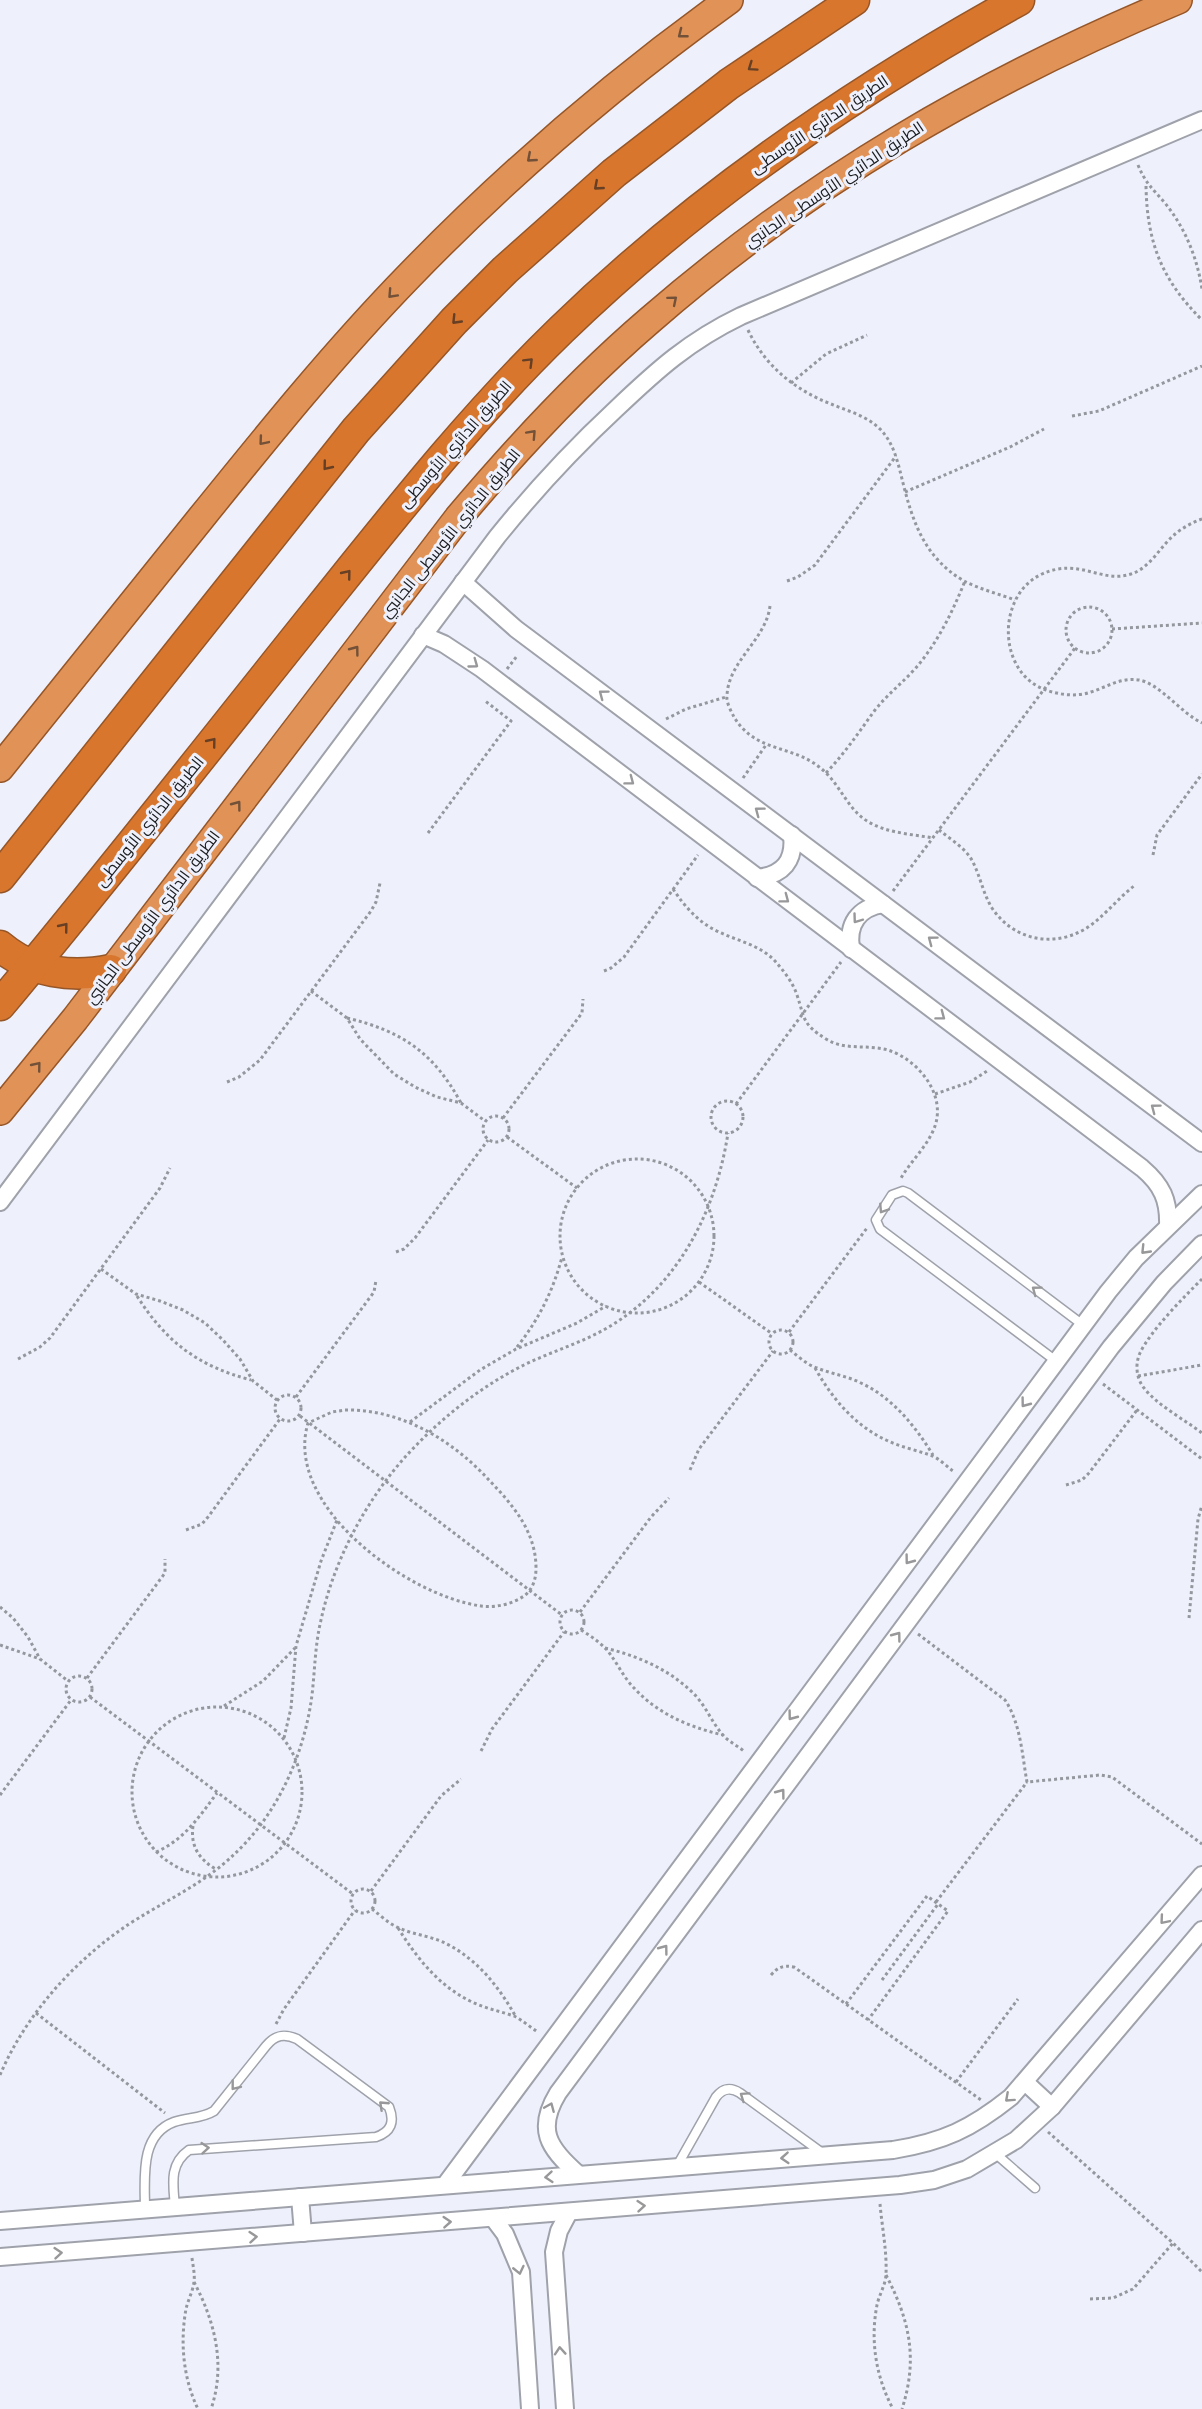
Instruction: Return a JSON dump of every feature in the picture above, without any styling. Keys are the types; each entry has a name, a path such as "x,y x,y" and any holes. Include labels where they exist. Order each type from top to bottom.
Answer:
{"highway":[{"path":"0,768 260,445 357,331 408,276 484,201 572,122 729,0"},
{"path":"789,42 818,0"},
{"path":"0,877 356,430 454,321 520,256 670,127 789,42 854,0"},
{"name":"الطريق الدائري الأوسطى","path":"0,1005 418,484 512,379 562,329 666,236 778,150 895,72 1019,0"},
{"name":"الطريق الدائري الأوسطى الجانبي","path":"0,1111 458,518 549,416 648,321 764,228 820,189 917,128 1049,57 1178,0"},
{"path":"0,946 33,966 72,974 111,970"}],"street":[{"path":"0,1202 423,635 527,500 596,427 669,360 691,343 741,316 1202,120"},
{"path":"463,582 516,629 1202,1143"},
{"path":"423,635 444,644 482,669 1155,1179 1164,1193 1168,1209 1168,1226"},
{"path":"757,878 770,877 781,871 790,861 793,848 792,835"},
{"path":"851,949 849,936 852,923 859,913 870,906 883,904"},
{"path":"445,2185 1056,1360 1136,1258 1202,1194"},
{"path":"578,2174 562,2160 551,2143 545,2124 549,2107 1091,1375 1136,1316 1202,1244"},
{"path":"0,2221 825,2155 923,2145 952,2136 995,2110 1025,2082 1202,1875"},
{"path":"0,2257 879,2187 934,2180 967,2169 996,2154 1037,2123 1202,1930"},
{"path":"1025,2082 1052,2106"},
{"path":"300,2197 303,2233"},
{"path":"565,2409 554,2252 559,2231 569,2212"},
{"path":"494,2218 505,2234 521,2272 530,2409"}],"lane":[{"path":"1056,1360 880,1229 876,1220 887,1201 897,1191 908,1193 1083,1325"},
{"path":"145,2209 146,2161 148,2148 155,2136 165,2126 177,2121 204,2117 214,2111 272,2039 280,2035 288,2035 297,2039 389,2107 393,2116 391,2126 385,2134 376,2137 189,2150 180,2156 174,2166 174,2207"},
{"path":"677,2166 716,2097 727,2088 741,2093 825,2155"},
{"path":"996,2154 1035,2188"}],"path":[{"path":"1202,289 1191,247 1179,224 1146,184 1146,210 1150,236 1158,260 1175,290 1202,320"},
{"path":"741,316 753,342 764,357 791,383 810,396 867,419 888,439 896,456 910,513 919,534 947,568 965,581 1015,600"},
{"path":"791,383 826,354 867,335"},
{"path":"1072,416 1100,411 1202,366"},
{"path":"906,492 1010,447 1044,429"},
{"path":"787,581 798,577 815,565 896,456"},
{"path":"1202,519 1175,534 1146,566 1132,574 1116,577 1080,567 1060,568 1041,574 1024,586 1015,600 1008,621 1008,643 1015,662 1028,678 1044,690 1066,695 1089,693 1124,679 1140,680 1155,686 1180,710 1202,723"},
{"path":"826,773 844,754 875,711 930,650 947,621 965,581"},
{"path":"770,606 763,629 734,674 726,697 740,726 752,738 766,745 798,754 826,773 854,810 867,821 881,828 933,838"},
{"path":"1090,607 1105,614 1112,629 1110,638 1099,650 1083,652 1075,648 1070,642 1066,626 1069,618 1082,608 1090,607"},
{"path":"1112,629 1202,623"},
{"path":"883,904 1075,648"},
{"path":"506,670 517,656"},
{"path":"650,730 686,709 726,697"},
{"path":"428,833 511,721 484,700"},
{"path":"730,789 745,777 766,745"},
{"path":"1153,855 1157,835 1202,774"},
{"path":"939,830 968,855 978,871 991,907 1003,921 1018,932 1035,939 1054,940 1072,936 1088,928 1134,886"},
{"path":"603,971 611,968 624,957 708,841"},
{"path":"227,1082 239,1077 260,1060 371,910 376,902 380,883"},
{"path":"673,889 699,920 717,931 756,947 773,959 787,976 797,995 801,1016 813,1030 845,1047 886,1049 907,1058 924,1074 935,1094 937,1112 934,1129 926,1144 900,1178 897,1191"},
{"path":"736,1104 851,949"},
{"path":"311,991 347,1018 365,1045 394,1074 415,1087 461,1103 485,1121"},
{"path":"503,1118 582,1013 583,999"},
{"path":"347,1018 371,1023 393,1032 414,1045 433,1061 449,1080 461,1103"},
{"path":"935,1094 970,1082 999,1060"},
{"path":"728,1101 736,1104 741,1110 741,1125 728,1132 720,1131 713,1125 711,1117 713,1108 728,1101"},
{"path":"493,1116 503,1118 508,1123 507,1137 501,1141 488,1140 483,1134 482,1127 485,1121 493,1116"},
{"path":"0,2075 2,2065 36,2013 56,1989 101,1945 144,1915 209,1877 237,1853 260,1825 280,1794 297,1760 312,1694 314,1660 321,1618 334,1576 352,1537 386,1481 429,1432 491,1383 526,1364 587,1339 630,1313 654,1291 676,1266 709,1209 722,1167 728,1132"},
{"path":"507,1137 577,1188"},
{"path":"396,1252 404,1249 415,1238 488,1140"},
{"path":"637,1159 660,1162 681,1173 698,1188 709,1209 714,1227 713,1247 708,1265 699,1282 685,1296 669,1306 650,1312 630,1313 606,1306 591,1298 578,1286 562,1255 560,1232 565,1209 577,1188 593,1172 614,1162 637,1159"},
{"path":"18,1359 40,1347 50,1338 160,1188 170,1168"},
{"path":"789,1332 850,1247 876,1220"},
{"path":"516,1349 532,1328 545,1305 562,1255"},
{"path":"101,1269 136,1294 176,1307 205,1323 234,1353 253,1381 278,1400"},
{"path":"1202,1278 1175,1307 1146,1344 1137,1364 1138,1376 1149,1394 1202,1433"},
{"path":"296,1397 374,1293 376,1280"},
{"path":"699,1282 771,1333"},
{"path":"136,1294 149,1316 165,1335 184,1351 206,1364 253,1381"},
{"path":"410,1422 453,1388 516,1349 577,1323 606,1306"},
{"path":"776,1330 789,1332 793,1341 790,1350 782,1354 773,1352 768,1343 771,1333 776,1330"},
{"path":"790,1350 815,1368 838,1403 863,1426 885,1440 933,1455"},
{"path":"690,1470 699,1449 773,1352"},
{"path":"1138,1376 1202,1365"},
{"path":"815,1368 839,1374 863,1384 884,1397 909,1421 933,1455 967,1481"},
{"path":"1091,1375 1202,1460"},
{"path":"286,1395 296,1397 301,1403 300,1416 294,1421 287,1422 280,1419 275,1407 278,1400 286,1395"},
{"path":"359,1410 378,1412 410,1422 429,1432 482,1473 505,1497 524,1524 532,1540 536,1557 536,1575 531,1591 517,1601 500,1606 482,1606 434,1592 404,1577 376,1558 352,1537 314,1485 306,1465 304,1443 308,1423 332,1412 359,1410"},
{"path":"1065,1485 1082,1480 1089,1473 1137,1410"},
{"path":"300,1416 562,1615"},
{"path":"186,1530 202,1524 208,1517 280,1419"},
{"path":"580,1612 651,1516 669,1498"},
{"path":"1189,1618 1198,1519 1202,1505"},
{"path":"284,1738 291,1708 296,1646 321,1561 338,1520"},
{"path":"87,1678 161,1579 167,1566 165,1559"},
{"path":"0,1607 28,1637 40,1659"},
{"path":"574,1609 580,1612 584,1621 581,1630 573,1634 564,1632 560,1624 562,1615 567,1610 574,1609"},
{"path":"882,1980 1027,1782 1016,1723 1005,1700 906,1625"},
{"path":"581,1630 605,1648 629,1683 653,1706 683,1723 723,1735"},
{"path":"481,1751 492,1729 564,1632"},
{"path":"0,1645 40,1659 68,1681"},
{"path":"224,1707 263,1682 296,1646"},
{"path":"605,1648 630,1654 674,1677 699,1700 723,1735 759,1762"},
{"path":"76,1676 87,1678 91,1683 90,1697 84,1702 77,1703 71,1700 66,1695 65,1688 68,1681 76,1676"},
{"path":"90,1697 353,1894"},
{"path":"0,1795 71,1700"},
{"path":"224,1707 247,1712 267,1722 284,1738 297,1760 302,1781 302,1803 297,1825 286,1844 265,1864 252,1871 224,1878 190,1874 172,1865 156,1852 144,1836 135,1818 132,1778 138,1758 148,1741 163,1725 182,1714 202,1708 224,1707"},
{"path":"1027,1782 1101,1775 1112,1777 1202,1844"},
{"path":"371,1891 441,1796 461,1779"},
{"path":"156,1852 171,1846 194,1824 218,1793"},
{"path":"194,1824 191,1838 196,1851 206,1863 217,1870"},
{"path":"365,1888 371,1891 376,1900 372,1909 364,1913 355,1910 351,1902 353,1894 358,1889 365,1888"},
{"path":"846,2004 927,1896 948,1911 868,2020"},
{"path":"372,1909 399,1928 423,1934 447,1944 469,1958 488,1975 516,2017"},
{"path":"272,2039 274,2029 284,2009 355,1910"},
{"path":"399,1928 412,1950 447,1986 476,2003 516,2017 551,2042"},
{"path":"771,1975 776,1969 785,1965 794,1967 995,2110"},
{"path":"956,2082 1018,1999"},
{"path":"36,2013 177,2121"},
{"path":"1037,2123 1173,2243 1202,2272"},
{"path":"879,2187 886,2276 877,2304 874,2334 876,2364 884,2392 893,2409"},
{"path":"191,2242 194,2282 184,2322 183,2355 187,2380 198,2409"},
{"path":"1090,2299 1113,2298 1133,2289 1173,2243"},
{"path":"886,2276 900,2302 909,2331 911,2361 908,2391 902,2409"},
{"path":"194,2282 206,2304 214,2328 218,2352 218,2377 211,2409"}]}
